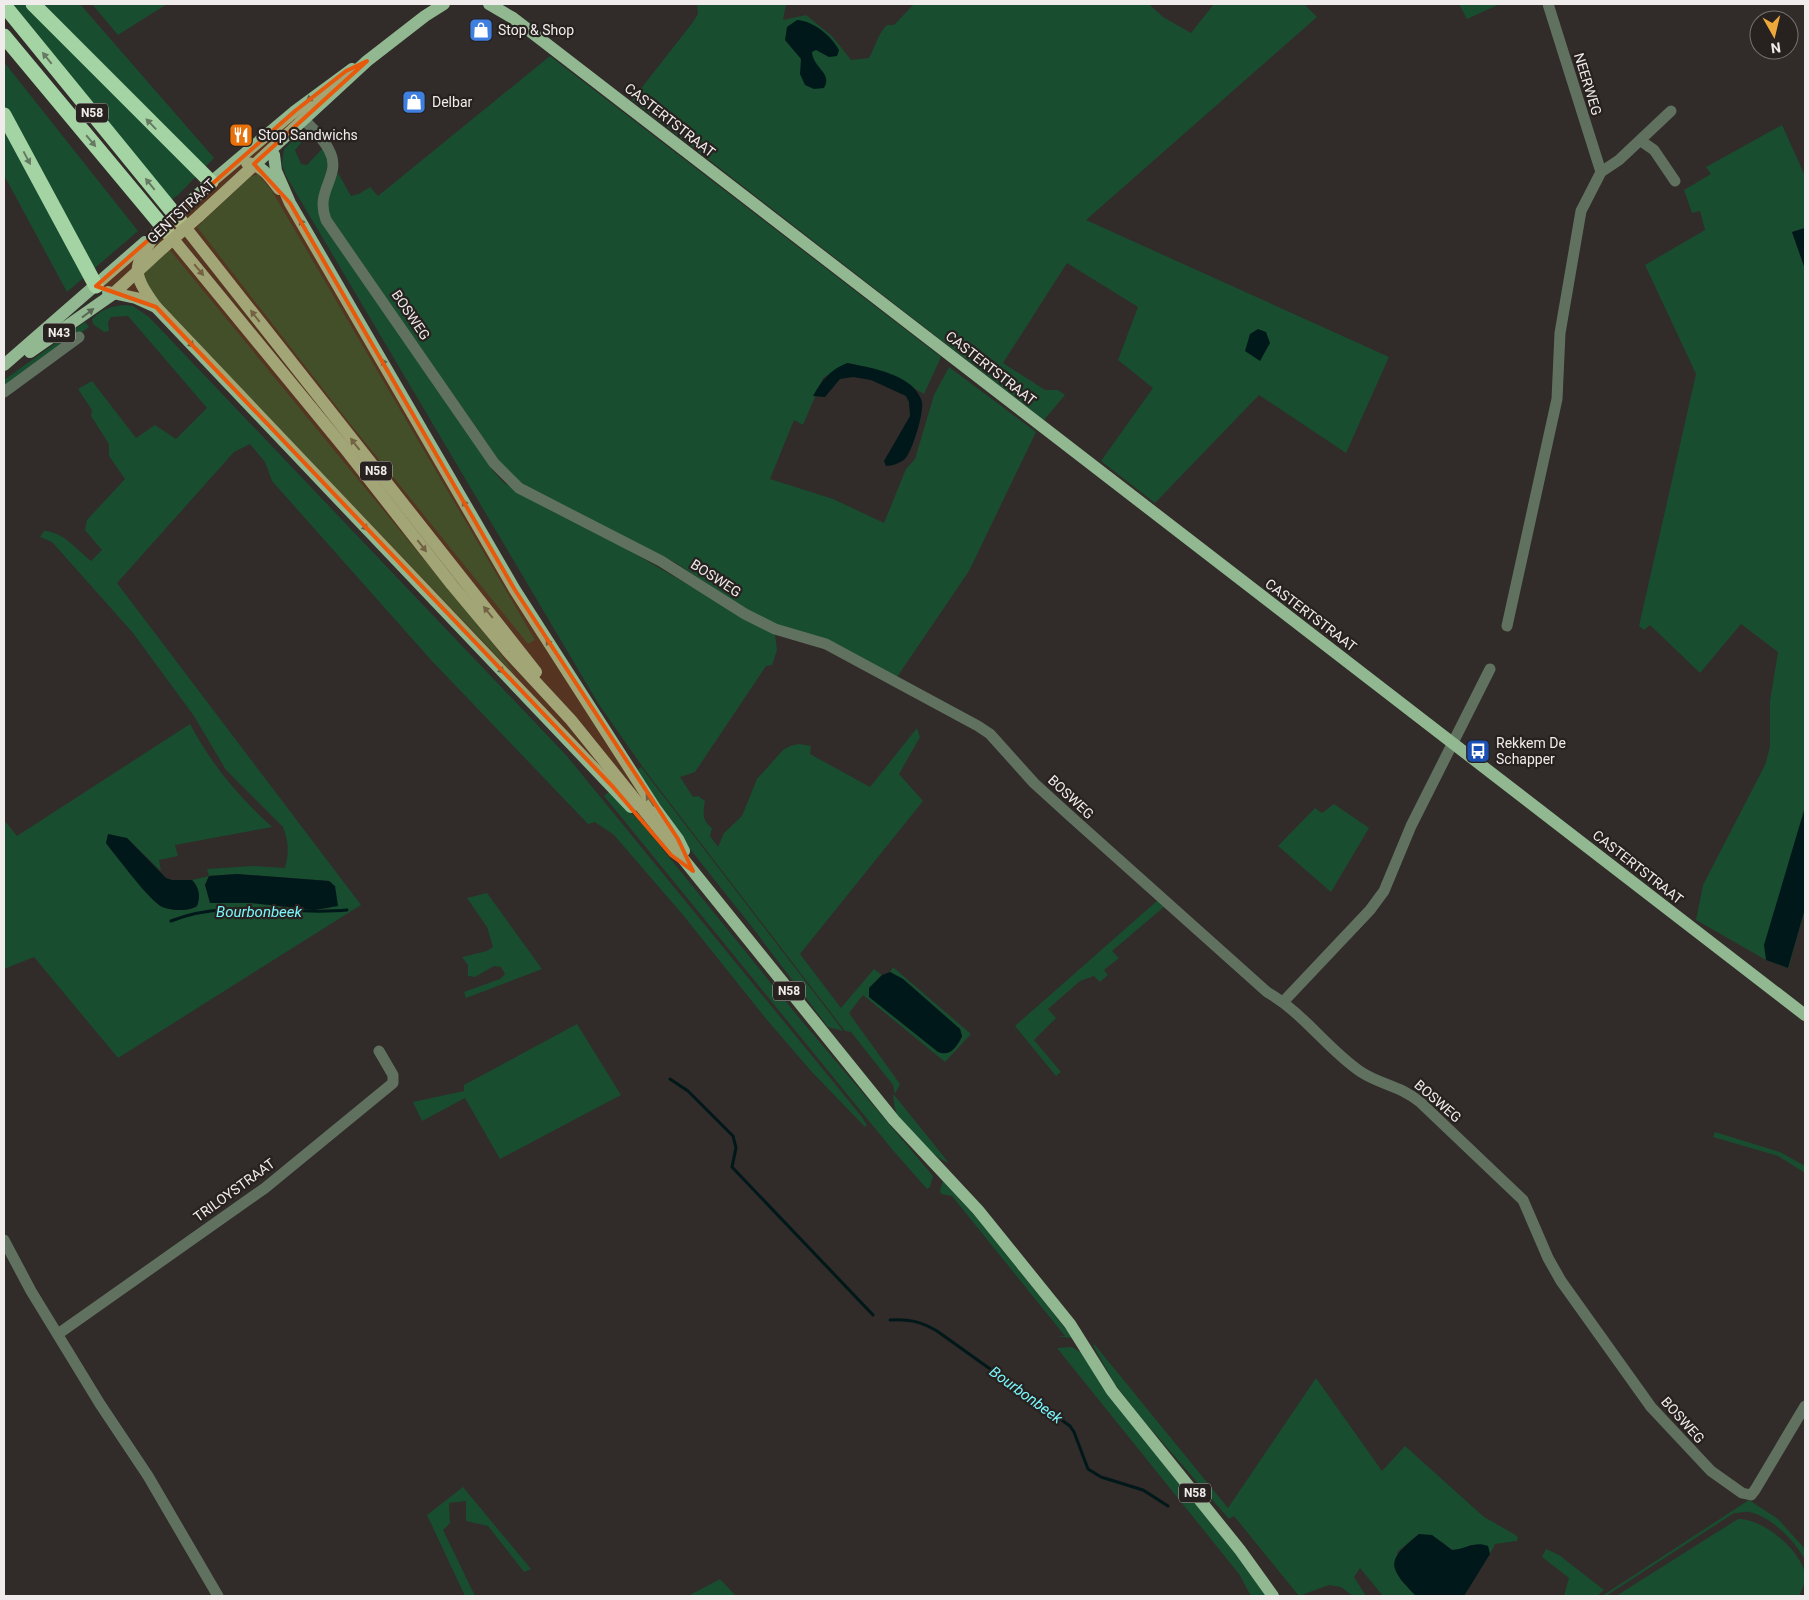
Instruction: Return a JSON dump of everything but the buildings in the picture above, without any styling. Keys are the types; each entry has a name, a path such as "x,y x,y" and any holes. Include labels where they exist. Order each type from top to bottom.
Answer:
{"highway":[{"name":"N58","path":"33,4 209,192"},
{"name":"N58","path":"4,5 181,222"},
{"name":"N58","path":"4,36 162,232"},
{"path":"4,115 96,286"}],"main road":[{"name":"N43","path":"425,16 435,4"},
{"name":"N43","path":"4,365 96,286 139,262 162,232 209,192 232,165 299,115 346,72 367,61 425,16 444,4"},
{"name":"CASTERTSTRAAT","path":"489,4 510,16 1805,1015"},
{"name":"CASTERTSTRAAT","path":"502,4 510,16"},
{"name":"GENTSTRAAT","path":"4,370 77,321 113,294 139,262 199,216 209,192 254,164 270,151 299,115"},
{"path":"270,151 274,155 276,170 290,202"},
{"name":"N58","path":"254,164 266,173 290,202 515,590 678,839 693,871"},
{"path":"232,165 254,164"},
{"name":"N58","path":"181,222 562,704 571,720"},
{"name":"N58","path":"162,232 347,450 458,592 508,652 571,720 890,1115 921,1151 961,1190 1042,1288 1081,1340 1112,1390 1240,1550 1273,1596"},
{"path":"139,262 139,283 156,307"},
{"name":"N58","path":"96,286 113,294 136,298 156,307 613,787 671,855 693,871"},
{"name":"N58","path":"1240,1550 1284,1596"}],"street":[{"name":"NEERWEG","path":"1548,4 1600,172"},
{"path":"1507,626 1557,399 1560,333 1581,211 1600,172 1619,160 1671,111"},
{"name":"BOSWEG","path":"299,115 322,139 332,156 334,168 324,192 322,203 326,220 494,463 507,478 533,497 661,560 754,619 775,629 826,644 990,734 1034,783 1267,992 1284,1001 1362,1072 1408,1092 1523,1200 1548,1258 1561,1281 1651,1407 1711,1470 1742,1493 1751,1495 1805,1406"},
{"path":"1641,141 1654,150 1675,181"},
{"path":"4,392 79,337"},
{"path":"1284,1001 1370,910 1384,891 1411,826 1490,670"},
{"name":"TRILOYSTRAAT","path":"58,1334 265,1188 360,1108 385,1091 393,1083 392,1075 379,1051"},
{"path":"4,1240 31,1291 100,1404 148,1476 218,1596"}],"highlighted area":[{"path":"367,61 254,164 290,203 515,590 678,839 693,871 671,855 613,787 156,307 96,286 295,111 346,71"}],"green space":[{"path":"5,4 80,4 214,158 178,195 166,203"},
{"path":"92,4 167,4 118,35"},
{"path":"697,4 786,4 783,20 806,15 832,36 851,60 869,58 887,25 894,25 914,4 1149,4 1163,17 1191,33 1214,4 1304,4 1317,17 1086,220 1389,357 1346,453 1259,395 1155,503 1101,461 1153,388 1118,360 1138,307 1067,263 1003,363 1045,390 1058,390 1065,395 1044,420 632,100 693,22 698,14"},
{"path":"1459,4 1500,4 1467,19"},
{"path":"550,56 941,357 924,394 887,373 848,363 823,378 803,425 794,420 770,479 833,499 884,523 906,469 915,459 934,395 949,367 1036,432 969,571 897,677 768,622 746,610 676,563 527,488 512,476 497,458 329,215 328,196 338,173 351,196 359,194 370,187 378,196"},
{"path":"4,62 138,231 67,292 4,175"},
{"path":"1782,125 1805,176 1805,228 1792,232 1805,269 1805,910 1786,976 1788,968 1766,960 1696,920 1703,885 1765,765 1770,747 1770,701 1778,652 1741,624 1700,673 1650,625 1644,630 1639,626 1696,374 1645,265 1705,230 1700,211 1692,213 1684,190 1711,174 1706,167"},
{"path":"303,131 311,134 315,140 303,141 295,150 301,164 307,165 323,148 326,157 326,173 319,196 319,214 493,471 504,483 592,529 775,635 777,650 772,665 766,666 695,772 680,777 693,797 698,796 705,801 705,820 712,828 710,836 718,847 724,833 742,816 757,779 783,750 799,744 811,746 810,754 870,787 917,728 920,737 899,774 923,801 800,954 841,1008 874,969 882,975 869,988 959,1043 962,1037 960,1029 903,979 890,972 893,967 971,1034 945,1062 863,995 849,1013 900,1084 895,1094 893,1085 851,1032 845,1031 644,769 598,703 286,176 282,164 284,149"},
{"path":"258,174 272,191 535,640 528,644 347,420 197,227 250,177"},
{"path":"170,250 494,645 517,677 157,301 143,280 146,271"},
{"path":"133,306 149,317 566,755 862,1117 867,1125 865,1127 811,1071 767,1020 683,915 614,835 595,822 588,824 431,660 272,481 265,462 250,444 234,452 117,583 361,905 118,1058 34,957 4,969 4,820 17,836 190,724 207,753 226,779 272,827 175,845 178,856 159,860 161,871 127,838 107,838 106,843 135,880 159,905 167,909 189,909 197,906 198,892 192,880 209,876 207,869 252,866 285,868 288,848 283,827 226,770 194,716 133,633 52,542 40,537 44,531 58,534 91,561 102,550 85,530 87,520 125,479 109,456 109,444 91,416 92,410 78,389 92,381 136,438 155,425 176,439 207,408 128,316 111,317 108,322 109,331 104,332 93,324 92,319 99,313 111,307","holes":["237,874 329,881 332,883 330,908 314,910 251,903 211,903 205,885 209,876"]},
{"path":"85,322 89,327 4,388 4,380"},
{"path":"641,767 843,1031 828,1027 670,824 635,771"},
{"path":"610,791 643,825 796,1014 933,1176 930,1187 927,1189 891,1148 604,796"},
{"path":"1334,804 1369,828 1331,892 1278,846 1315,808 1322,813"},
{"path":"487,893 542,969 466,998 464,992 500,979 505,974 501,967 494,966 475,977 468,976 468,965 462,957 487,951 493,947 487,927 467,898"},
{"path":"1158,900 1165,906 1112,951 1119,958 1104,970 1108,975 1100,982 1094,976 1080,981 1048,1009 1056,1018 1034,1040 1061,1072 1056,1076 1015,1026"},
{"path":"577,1024 621,1095 500,1159 465,1098 422,1121 413,1102 464,1091 464,1085"},
{"path":"893,1094 949,1163 936,1156 920,1142 900,1119 896,1112"},
{"path":"1715,1132 1780,1152 1805,1166 1805,1173 1778,1156 1713,1137"},
{"path":"943,1181 977,1218 1073,1338 1056,1336 1065,1336 952,1196 941,1194 940,1190"},
{"path":"1093,1345 1095,1345 1228,1508 1316,1378 1382,1471 1405,1446 1484,1517 1518,1537 1517,1541 1495,1544 1490,1554 1488,1546 1470,1545 1464,1549 1452,1550 1442,1542 1419,1534 1397,1552 1400,1579 1416,1596 1383,1596 1360,1568 1354,1577 1366,1596 1353,1596 1341,1587 1329,1585 1299,1596 1234,1516 1229,1519 1138,1414 1114,1383"},
{"path":"1072,1347 1082,1353 1270,1596 1251,1596 1239,1574 1057,1348"},
{"path":"463,1487 531,1569 524,1572 488,1526 466,1521 466,1501 449,1503 450,1523 443,1530 475,1596 465,1596 427,1515"},
{"path":"1749,1500 1778,1519 1805,1549 1805,1560 1789,1538 1774,1524 1757,1514 1749,1512 1734,1513 1606,1596 1602,1596"},
{"path":"1738,1519 1747,1520 1767,1529 1786,1543 1794,1552 1805,1573 1804,1583 1799,1596 1616,1596"},
{"path":"1546,1549 1559,1555 1604,1590 1597,1596 1564,1596 1569,1578 1542,1557"},
{"path":"720,1579 736,1596 688,1596"}],"water":[{"path":"797,20 809,23 821,30 836,44 839,50 837,56 829,57 816,50 812,52 813,58 826,78 824,88 814,89 805,85 800,74 801,59 785,40 787,27"},
{"path":"1805,228 1805,269 1792,232"},
{"path":"1258,329 1266,332 1270,343 1260,361 1245,351 1250,334"},
{"path":"847,363 864,366 898,377 912,386 917,392 922,402 919,423 914,441 904,460 886,466 884,461 910,416 909,402 906,396 871,380 853,377 840,379 825,397 813,396 827,376"},
{"path":"1805,807 1805,909 1788,968 1766,960 1764,945"},
{"path":"108,834 127,838 166,878 172,880 192,880 199,892 197,906 178,910 167,909 159,905 141,887 106,843"},
{"path":"237,874 329,881 335,886 338,906 314,910 251,903 210,903 205,885 209,876"},
{"path":"890,972 903,979 960,1029 962,1036 953,1050 946,1053 938,1052 869,997 869,988 882,975"},
{"path":"1419,1534 1432,1535 1452,1550 1479,1544 1488,1546 1490,1554 1464,1596 1416,1596 1406,1586 1394,1564 1401,1551"}],"waterway":[{"name":"Bourbonbeek","path":"171,921 192,914 214,910 347,910"},
{"name":"Bourbonbeek","path":"670,1079 688,1091 733,1136 736,1148 732,1167 873,1315"},
{"name":"Bourbonbeek","path":"890,1320 914,1321 937,1331 1070,1426 1088,1469 1101,1477 1143,1490 1168,1506"}],"place":[{"name":"Stop & Shop","path":"481,30"},
{"name":"Delbar","path":"414,102"},
{"name":"Stop Sandwichs","path":"241,135"},
{"name":"Rekkem De Schapper","path":"1478,751"}]}
